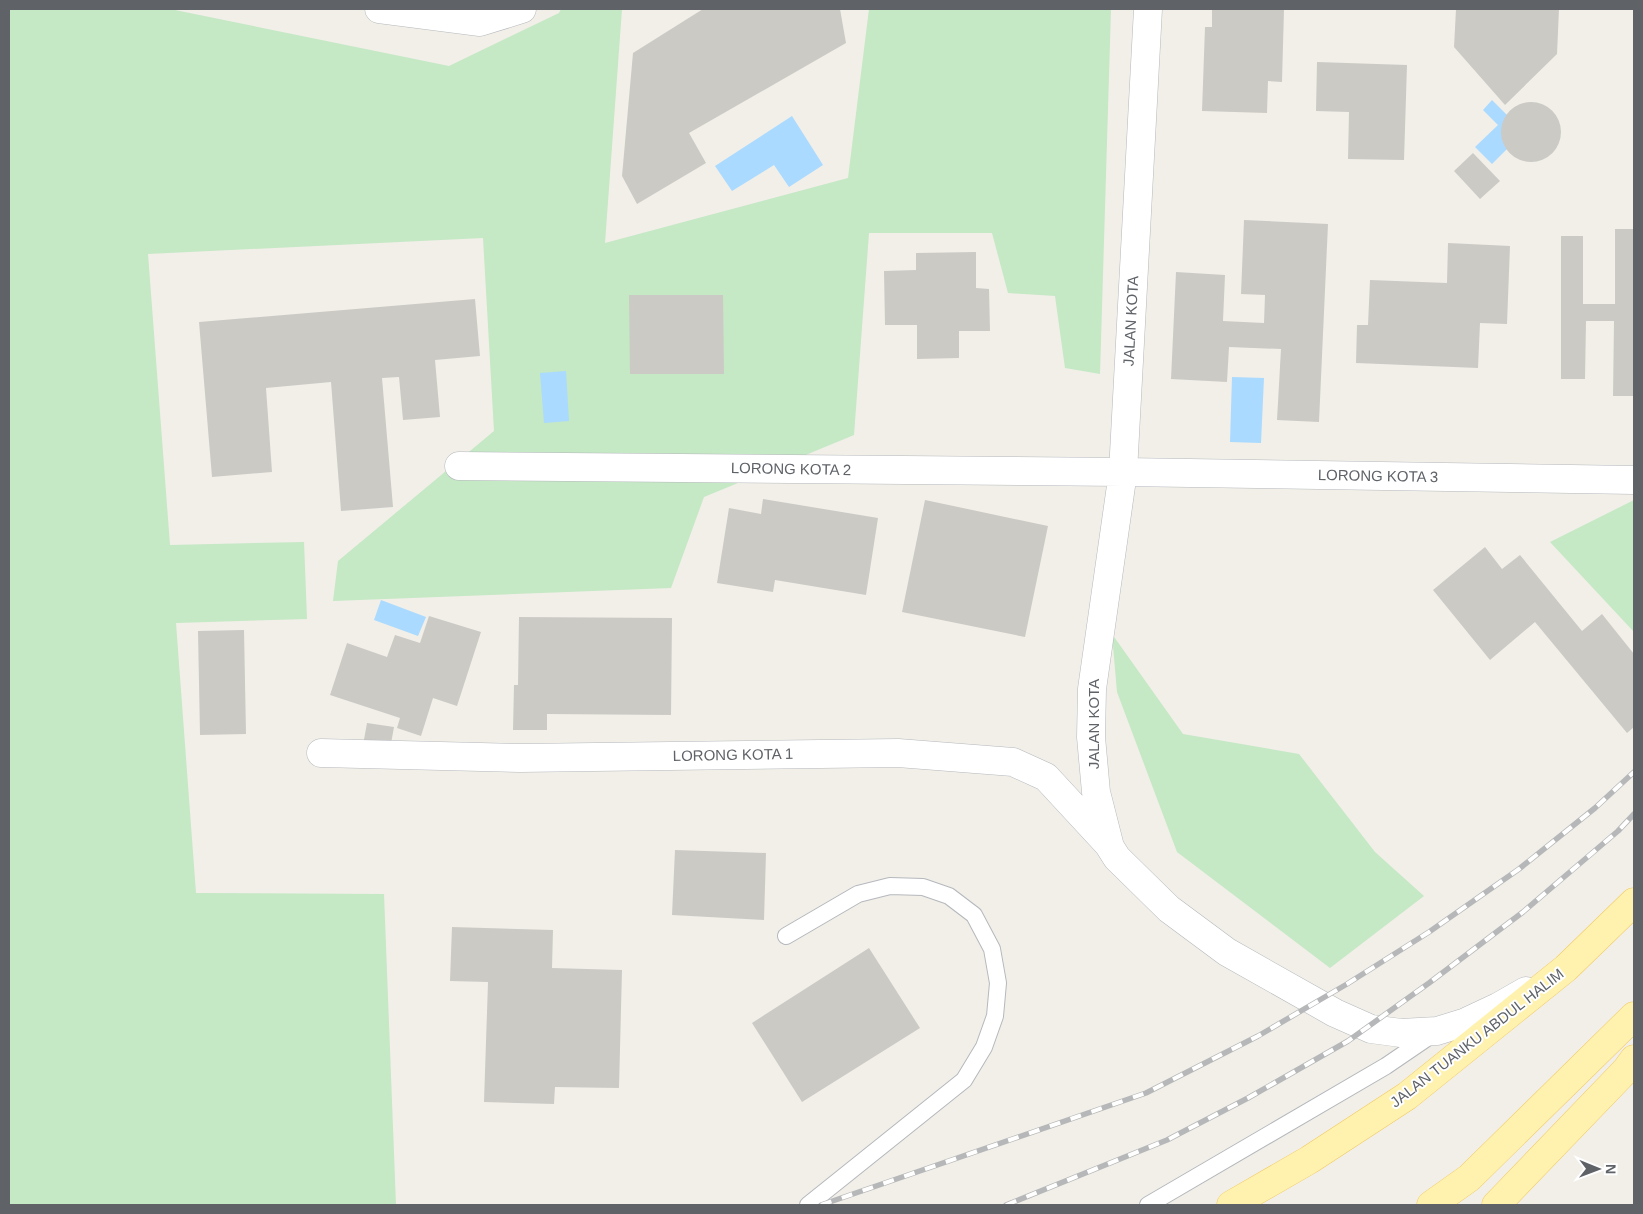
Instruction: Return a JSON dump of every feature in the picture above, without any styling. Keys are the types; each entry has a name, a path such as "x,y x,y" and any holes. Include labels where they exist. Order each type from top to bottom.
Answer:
{"main road":[{"name":"JALAN TUANKU ABDUL HALIM","path":"1231,1205 1309,1160 1407,1096 1566,968 1634,902"},
{"path":"1444,1205 1469,1178 1634,1016"},
{"path":"1496,1205 1626,1070 1634,1059"},
{"path":"1431,1205 1469,1178"}],"street":[{"path":"379,9 480,22 522,9"},
{"name":"JALAN KOTA","path":"1148,9 1123,472 1092,689 1091,737 1096,792 1110,847 1117,858 1169,909 1227,952 1335,1013 1371,1029 1401,1034 1437,1031 1466,1022 1498,1007 1566,968"},
{"name":"LORONG KOTA 2","path":"459,466 1123,472"},
{"name":"LORONG KOTA 3","path":"1123,472 1634,480"},
{"name":"LORONG KOTA 1","path":"321,753 520,758 898,753 1013,762 1046,777 1110,847"}],"lane":[{"path":"786,936 858,894 890,886 923,887 949,896 974,915 992,949 998,983 995,1016 987,1039 964,1080 808,1205"},
{"path":"1148,1205 1386,1066 1437,1031"}],"green space":[{"path":"9,9 170,9 449,66 559,13 561,9 622,9 605,243 848,178 869,9 1111,9 1100,374 1065,368 1055,296 1008,293 992,233 869,233 854,435 704,497 671,588 333,601 338,561 494,431 483,238 148,254 170,545 304,542 307,619 176,623 196,893 384,894 396,1205 9,1205"},
{"path":"1634,500 1634,632 1550,542"},
{"path":"1112,634 1183,734 1299,754 1375,852 1424,896 1330,968 1177,852 1117,692"}],"water":[{"path":"1492,100 1524,132 1492,164 1475,147 1498,125 1483,110"},
{"path":"792,116 823,165 789,187 774,165 732,191 715,166"},
{"path":"566,371 569,421 544,423 540,373"},
{"path":"1232,377 1264,378 1261,443 1230,442"},
{"path":"381,600 426,617 418,636 374,620"}],"building":[{"path":"703,9 840,9 846,43 689,133 706,163 637,204 622,176 633,53"},
{"path":"1212,9 1284,9 1282,82 1268,81 1267,113 1202,111 1205,27 1212,27"},
{"path":"1456,9 1559,9 1557,54 1505,105 1454,47"},
{"path":"1317,62 1407,65 1404,160 1348,159 1349,112 1316,111"},
{"path":"1525,102 1537,102 1548,107 1556,115 1561,126 1559,144 1548,157 1537,162 1525,162 1514,157 1506,149 1501,138 1501,126 1506,115 1514,107"},
{"path":"1473,153 1500,181 1480,199 1454,171"},
{"path":"1244,220 1328,224 1319,422 1277,420 1281,349 1229,347 1227,382 1171,379 1176,272 1225,275 1223,321 1264,323 1265,295 1241,294"},
{"path":"1615,229 1634,229 1634,396 1613,396 1614,321 1586,321 1585,379 1561,379 1561,236 1583,236 1583,304 1615,304"},
{"path":"1448,243 1510,246 1507,324 1480,323 1478,368 1356,363 1357,325 1368,325 1370,280 1447,283"},
{"path":"976,252 976,288 989,289 990,331 959,331 959,358 917,359 917,325 885,325 884,271 916,270 916,253"},
{"path":"629,295 723,295 724,374 630,374"},
{"path":"475,299 480,356 435,360 440,417 403,420 399,377 382,378 393,507 341,511 331,382 266,388 272,472 212,477 199,322"},
{"path":"763,499 878,518 866,595 775,580 773,592 717,583 729,508 761,514"},
{"path":"925,500 1048,526 1025,637 902,612"},
{"path":"1485,547 1502,569 1520,555 1582,631 1602,614 1634,654 1634,727 1627,733 1535,622 1490,660 1433,590"},
{"path":"429,616 481,632 457,706 433,698 421,736 397,728 400,718 330,695 347,643 387,657 395,635 420,643"},
{"path":"519,617 672,618 671,715 547,714 547,730 513,730 514,685 518,685"},
{"path":"244,630 246,734 200,735 198,631"},
{"path":"367,723 394,727 390,749 363,745"},
{"path":"675,850 766,853 764,920 672,915"},
{"path":"452,927 553,930 552,968 622,970 619,1088 555,1087 554,1104 484,1102 488,982 450,981"},
{"path":"869,948 920,1028 802,1102 752,1023"}],"railway":[{"path":"821,1205 1146,1093 1258,1036 1347,984 1429,932 1519,869 1595,808 1634,772"},
{"path":"1006,1205 1167,1140 1248,1098 1348,1041 1523,912 1618,831 1634,814"}]}
